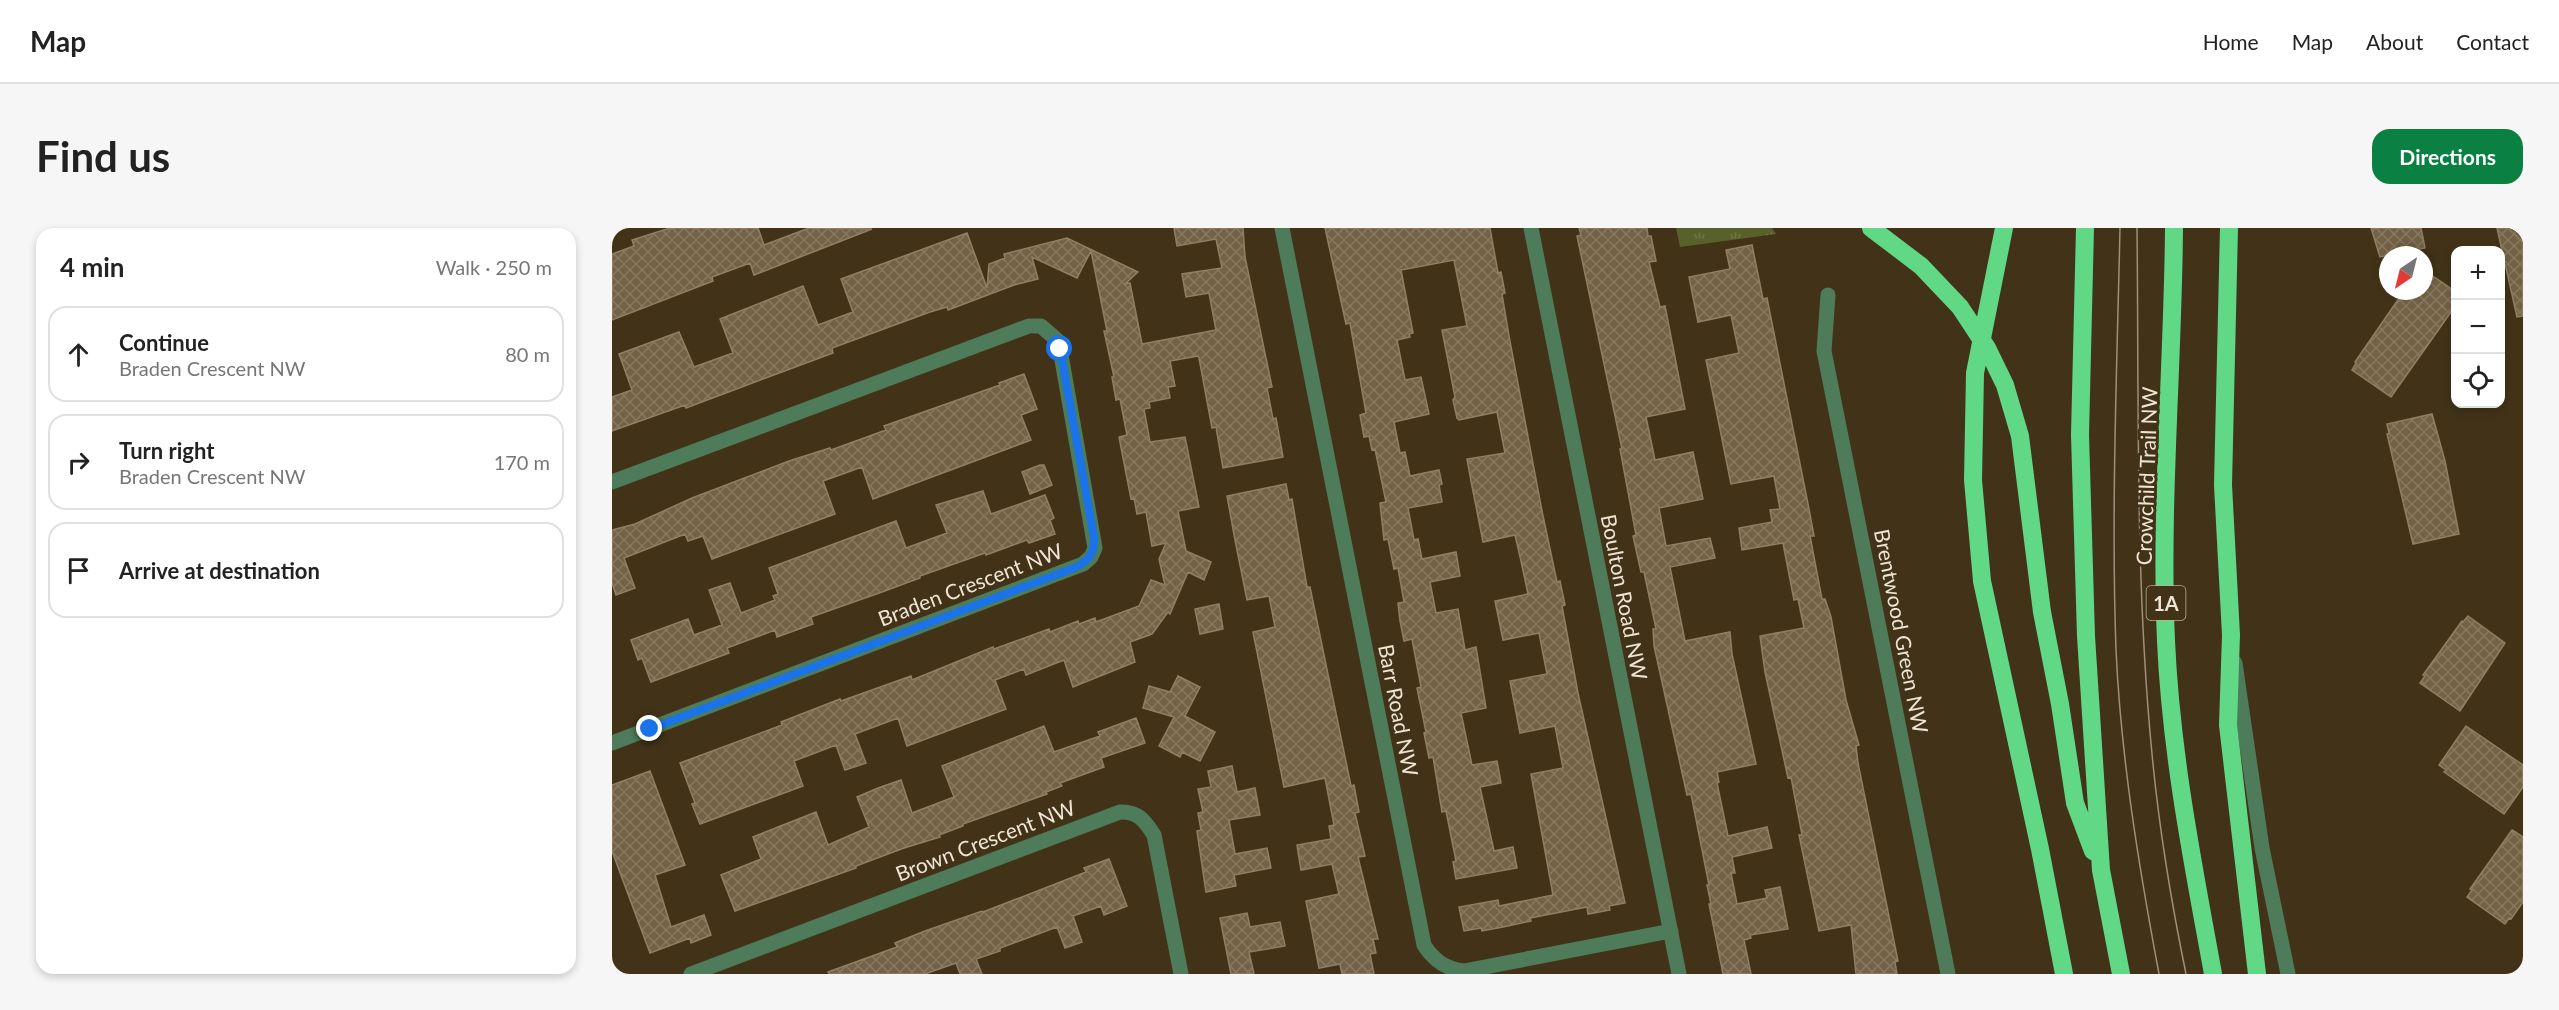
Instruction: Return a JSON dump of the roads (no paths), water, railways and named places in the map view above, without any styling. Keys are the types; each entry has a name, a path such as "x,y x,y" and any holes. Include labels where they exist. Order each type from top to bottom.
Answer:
{"highway":[{"path":"1871,228 1921,266 1960,307 1987,348 2005,385 2020,436 2042,612 2060,704 2075,803 2101,870"},
{"path":"2004,228 1976,373 1974,491 1982,581 2040,849 2064,974"},
{"path":"2085,228 2080,435 2086,636 2101,870 2121,974"},
{"name":"Crowchild Trail NW","path":"2174,228 2164,528 2166,642 2179,784 2213,974"},
{"path":"2229,228 2223,485 2231,635 2228,725 2257,974"}],"street":[{"name":"Barr Road NW","path":"1282,228 1424,945 1430,954 1445,966 1464,971 1671,931"},
{"name":"Boulton Road NW","path":"1531,228 1679,974"},
{"name":"Brentwood Green NW","path":"1828,295 1824,351 1948,974"},
{"name":"Braden Crescent NW","path":"612,482 1029,326 1041,326 1057,339 1060,349 1095,548 1091,557 1083,564 612,743"},
{"path":"2231,635 2262,848 2288,974"},
{"name":"Brown Crescent NW","path":"691,974 1120,812 1132,812 1144,820 1154,835 1181,974"}],"tram line":[{"path":"2120,228 2114,492 2118,691 2132,813 2159,974"},
{"path":"2137,228 2140,557 2147,689 2162,837 2186,974"}]}
